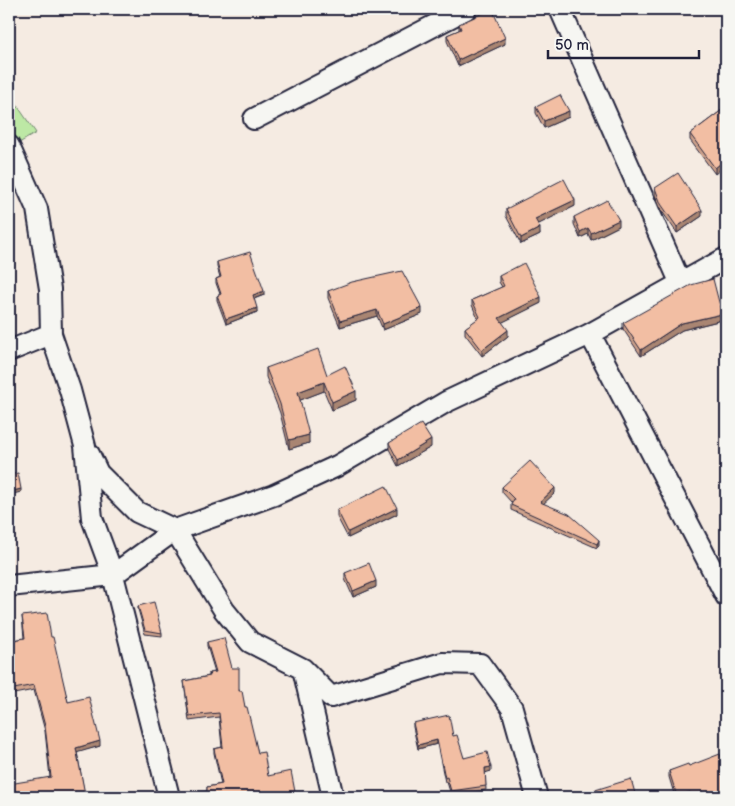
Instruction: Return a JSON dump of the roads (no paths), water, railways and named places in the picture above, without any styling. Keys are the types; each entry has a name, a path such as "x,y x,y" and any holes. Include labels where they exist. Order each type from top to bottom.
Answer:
{"street":[{"path":"254,119 440,15 466,9"},
{"path":"560,9 680,282"},
{"path":"9,146 37,209 50,289 51,334 70,390 85,446 92,518 113,575 169,797"},
{"path":"9,586 113,575 175,530 274,495 337,466 446,402 590,334 726,258"},
{"path":"9,351 51,334"},
{"path":"590,334 726,596"},
{"path":"85,446 98,474 137,512 175,530 224,610 250,642 303,669 331,697 442,663 480,664 512,708 537,797"},
{"path":"303,669 333,797"}]}
